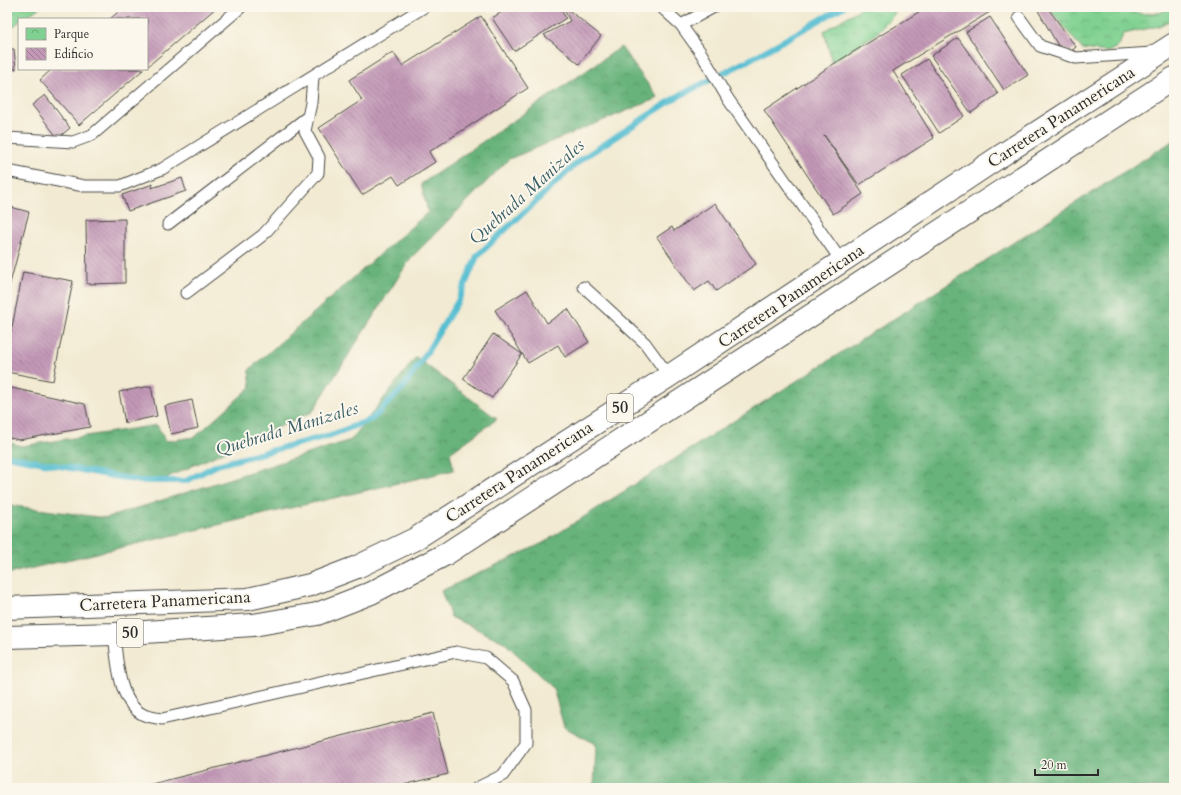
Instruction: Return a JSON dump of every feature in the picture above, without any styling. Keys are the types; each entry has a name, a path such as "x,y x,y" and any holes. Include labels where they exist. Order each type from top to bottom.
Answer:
{"highway":[{"name":"Carretera Panamericana","path":"7,608 248,599 310,585 358,567 415,539 669,376 1168,48"},
{"name":"Carretera Panamericana","path":"7,637 114,634 253,625 317,614 371,593 446,554 1174,78"}],"lane":[{"path":"7,138 73,142 92,135 241,7"},
{"path":"7,171 84,186 120,186 162,169 424,7"},
{"path":"661,7 681,25 701,53 728,99 842,262"},
{"path":"681,25 714,7"},
{"path":"1019,17 1040,46 1076,58 1120,56 1168,48"},
{"path":"186,293 263,235 318,173 319,157 305,131 306,118 311,103 313,77"},
{"path":"168,224 306,118"},
{"path":"584,287 645,343 669,376"},
{"path":"114,634 118,670 128,702 144,715 162,719 456,652 486,658 513,681 526,710 526,743 503,775 477,788"}],"green space":[{"path":"7,7 40,7 24,18 18,18 18,23 7,31"},
{"path":"863,7 909,7 897,11 875,35 832,62 824,31"},
{"path":"1048,7 1127,7 1130,12 1144,14 1159,13 1174,7 1174,18 1159,26 1123,34 1119,46 1108,52 1082,49"},
{"path":"621,47 658,98 509,159 410,259 312,412 157,482 7,458 7,442 22,446 157,425 166,441 195,437 251,387 249,370 428,212 421,184"},
{"path":"1174,140 1174,788 594,788 596,744 564,727 553,688 504,642 451,617 441,591 543,543"},
{"path":"416,357 497,419 450,453 454,470 7,574 7,505 106,518 351,440"}],"building":[{"path":"124,7 217,7 148,66 148,18 111,18"},
{"path":"510,7 559,7 566,18 514,51 492,18"},
{"path":"563,7 565,7 601,36 579,64 544,35 570,21"},
{"path":"927,7 998,7 893,71 934,138 859,185 824,135 863,194 833,214 764,110 832,65"},
{"path":"1036,7 1047,7 1076,47 1070,52 1060,49"},
{"path":"481,16 528,88 429,152 435,162 399,185 393,176 362,195 319,128 362,100 349,80 393,52 402,66"},
{"path":"990,17 1028,75 1004,90 966,32"},
{"path":"958,38 998,94 971,113 931,56"},
{"path":"7,49 14,49 16,69 7,70"},
{"path":"927,59 964,116 939,133 902,75"},
{"path":"51,70 143,70 79,125 40,80"},
{"path":"45,95 70,128 58,138 32,105"},
{"path":"182,178 186,191 128,211 122,195 153,184 152,188"},
{"path":"715,203 756,264 716,291 709,281 694,291 657,237 672,227 674,231"},
{"path":"7,206 29,212 9,287 7,287"},
{"path":"125,219 125,283 87,284 86,220"},
{"path":"23,272 73,281 53,381 7,372 7,352"},
{"path":"527,290 547,323 568,309 589,342 565,357 558,345 528,363 495,310"},
{"path":"493,334 522,354 492,398 463,379"},
{"path":"151,386 157,416 125,423 119,392"},
{"path":"7,387 85,404 90,427 19,440 7,437"},
{"path":"192,400 198,428 171,434 165,406"},
{"path":"433,713 448,774 391,788 136,788"}],"waterway":[{"name":"Quebrada Manizales","path":"7,456 140,481 186,481 217,465 331,435 372,419 402,389 424,357 458,301 477,256 580,160 675,98 749,60 843,7"}]}
